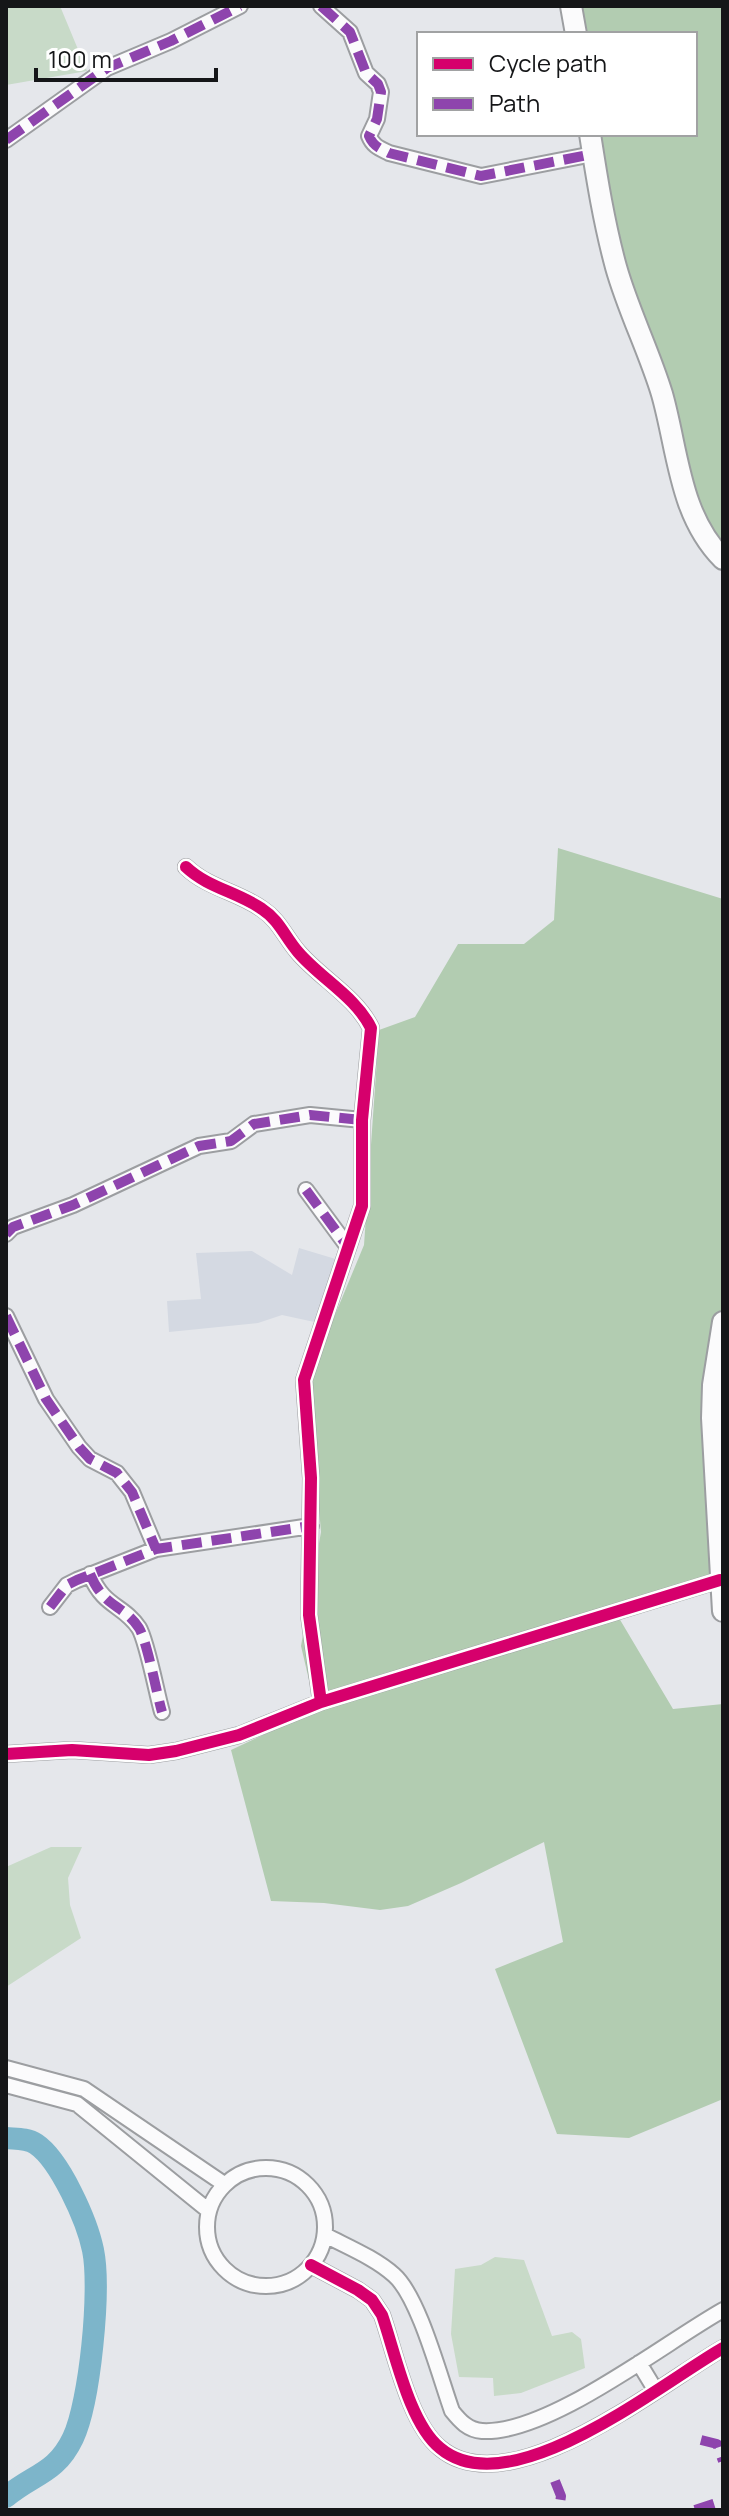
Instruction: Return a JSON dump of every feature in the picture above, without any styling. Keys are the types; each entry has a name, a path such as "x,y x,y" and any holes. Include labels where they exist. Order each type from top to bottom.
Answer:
{"main road":[{"path":"571,6 576,32"},
{"path":"592,144 598,188 617,269 662,393 683,487 701,531 723,559"},
{"path":"723,1322 713,1385 717,1420 723,1611"}],"street":[{"path":"6,140 107,68 171,41 240,6"},
{"path":"321,6 339,12 366,73 378,84 381,92 377,119 369,136 377,147 389,153 481,176 592,144"},
{"path":"186,867 199,879 264,910 278,923 307,962 365,1016 371,1028 362,1120 362,1206 304,1380 311,1478 309,1615 321,1702"},
{"path":"6,1234 13,1227 73,1205 199,1146 231,1141 254,1124 310,1115 362,1120"},
{"path":"306,1190 348,1247"},
{"path":"6,1316 46,1399 90,1459 117,1473 132,1492 156,1549"},
{"path":"50,1607 67,1585 156,1549 311,1526"},
{"path":"90,1574 104,1599 140,1630 162,1712"},
{"path":"6,1754 72,1750 149,1755 176,1751 239,1735 321,1702 720,1580"},
{"path":"6,2068 84,2089 224,2184"},
{"path":"6,2085 77,2104 209,2211"},
{"path":"263,2167 281,2169 297,2176 310,2187 320,2202 325,2218 325,2235 320,2251 299,2276 285,2283 253,2285 225,2270 215,2257 208,2235 209,2211 224,2184 249,2170 263,2167"},
{"path":"325,2235 375,2261 397,2277 412,2300 452,2411 471,2428 501,2430 562,2409 723,2310"},
{"path":"311,2265 372,2300 382,2315 424,2429 439,2448 458,2460 477,2464 508,2463 577,2439 723,2348"},
{"path":"639,2363 656,2391"}],"shaded area":[{"path":"299,1248 339,1260 319,1323 282,1315 258,1323 169,1332 167,1301 201,1299 196,1253 252,1251 292,1275"}],"green space":[{"path":"6,6 60,6 87,71 6,85"},
{"path":"571,6 723,6 723,568 675,481 589,136 697,136 697,32 575,32"},
{"path":"558,848 723,899 723,1353 713,1405 723,1576 619,1618 673,1709 723,1704 723,2099 629,2138 557,2134 495,1969 563,1942 544,1842 408,1906 380,1910 271,1901 231,1750 316,1710 301,1646 321,1532 308,1380 364,1245 379,1030 415,1017 458,944 524,944 554,920"},
{"path":"51,1847 82,1847 68,1878 70,1905 81,1938 6,1987 6,1867"},
{"path":"495,2257 524,2260 552,2336 572,2332 581,2339 585,2368 521,2393 494,2396 493,2378 459,2377 451,2334 455,2269 481,2265"}],"waterway":[{"path":"6,2138 36,2144 63,2177 90,2238 96,2291 89,2373 73,2438 59,2459 6,2497"}],"marked path":[{"path":"6,140 107,68 171,41 240,6"},
{"path":"321,6 350,32 366,73 378,84 381,92 377,119 369,136 382,150 481,176 593,154"},
{"path":"6,1234 13,1227 73,1205 199,1146 231,1141 254,1124 310,1115 362,1120"},
{"path":"306,1190 348,1247"},
{"path":"6,1316 46,1399 90,1459 117,1473 132,1492 156,1549"},
{"path":"50,1607 67,1585 156,1549 311,1526"},
{"path":"90,1574 107,1600 127,1614 139,1628 162,1712"},
{"path":"701,2440 717,2444 723,2461"},
{"path":"555,2481 561,2496 559,2510"},
{"path":"695,2510 723,2501"}],"cycle path":[{"path":"186,867 204,880 268,913 298,952 347,997 371,1028 362,1120 362,1206 304,1380 311,1478 309,1615 321,1702"},
{"path":"6,1754 72,1750 149,1755 176,1751 239,1735 321,1702 720,1580"},
{"path":"311,2265 372,2300 382,2315 411,2405 429,2437 440,2448 470,2462 505,2462 544,2452 584,2434 723,2348"}]}
